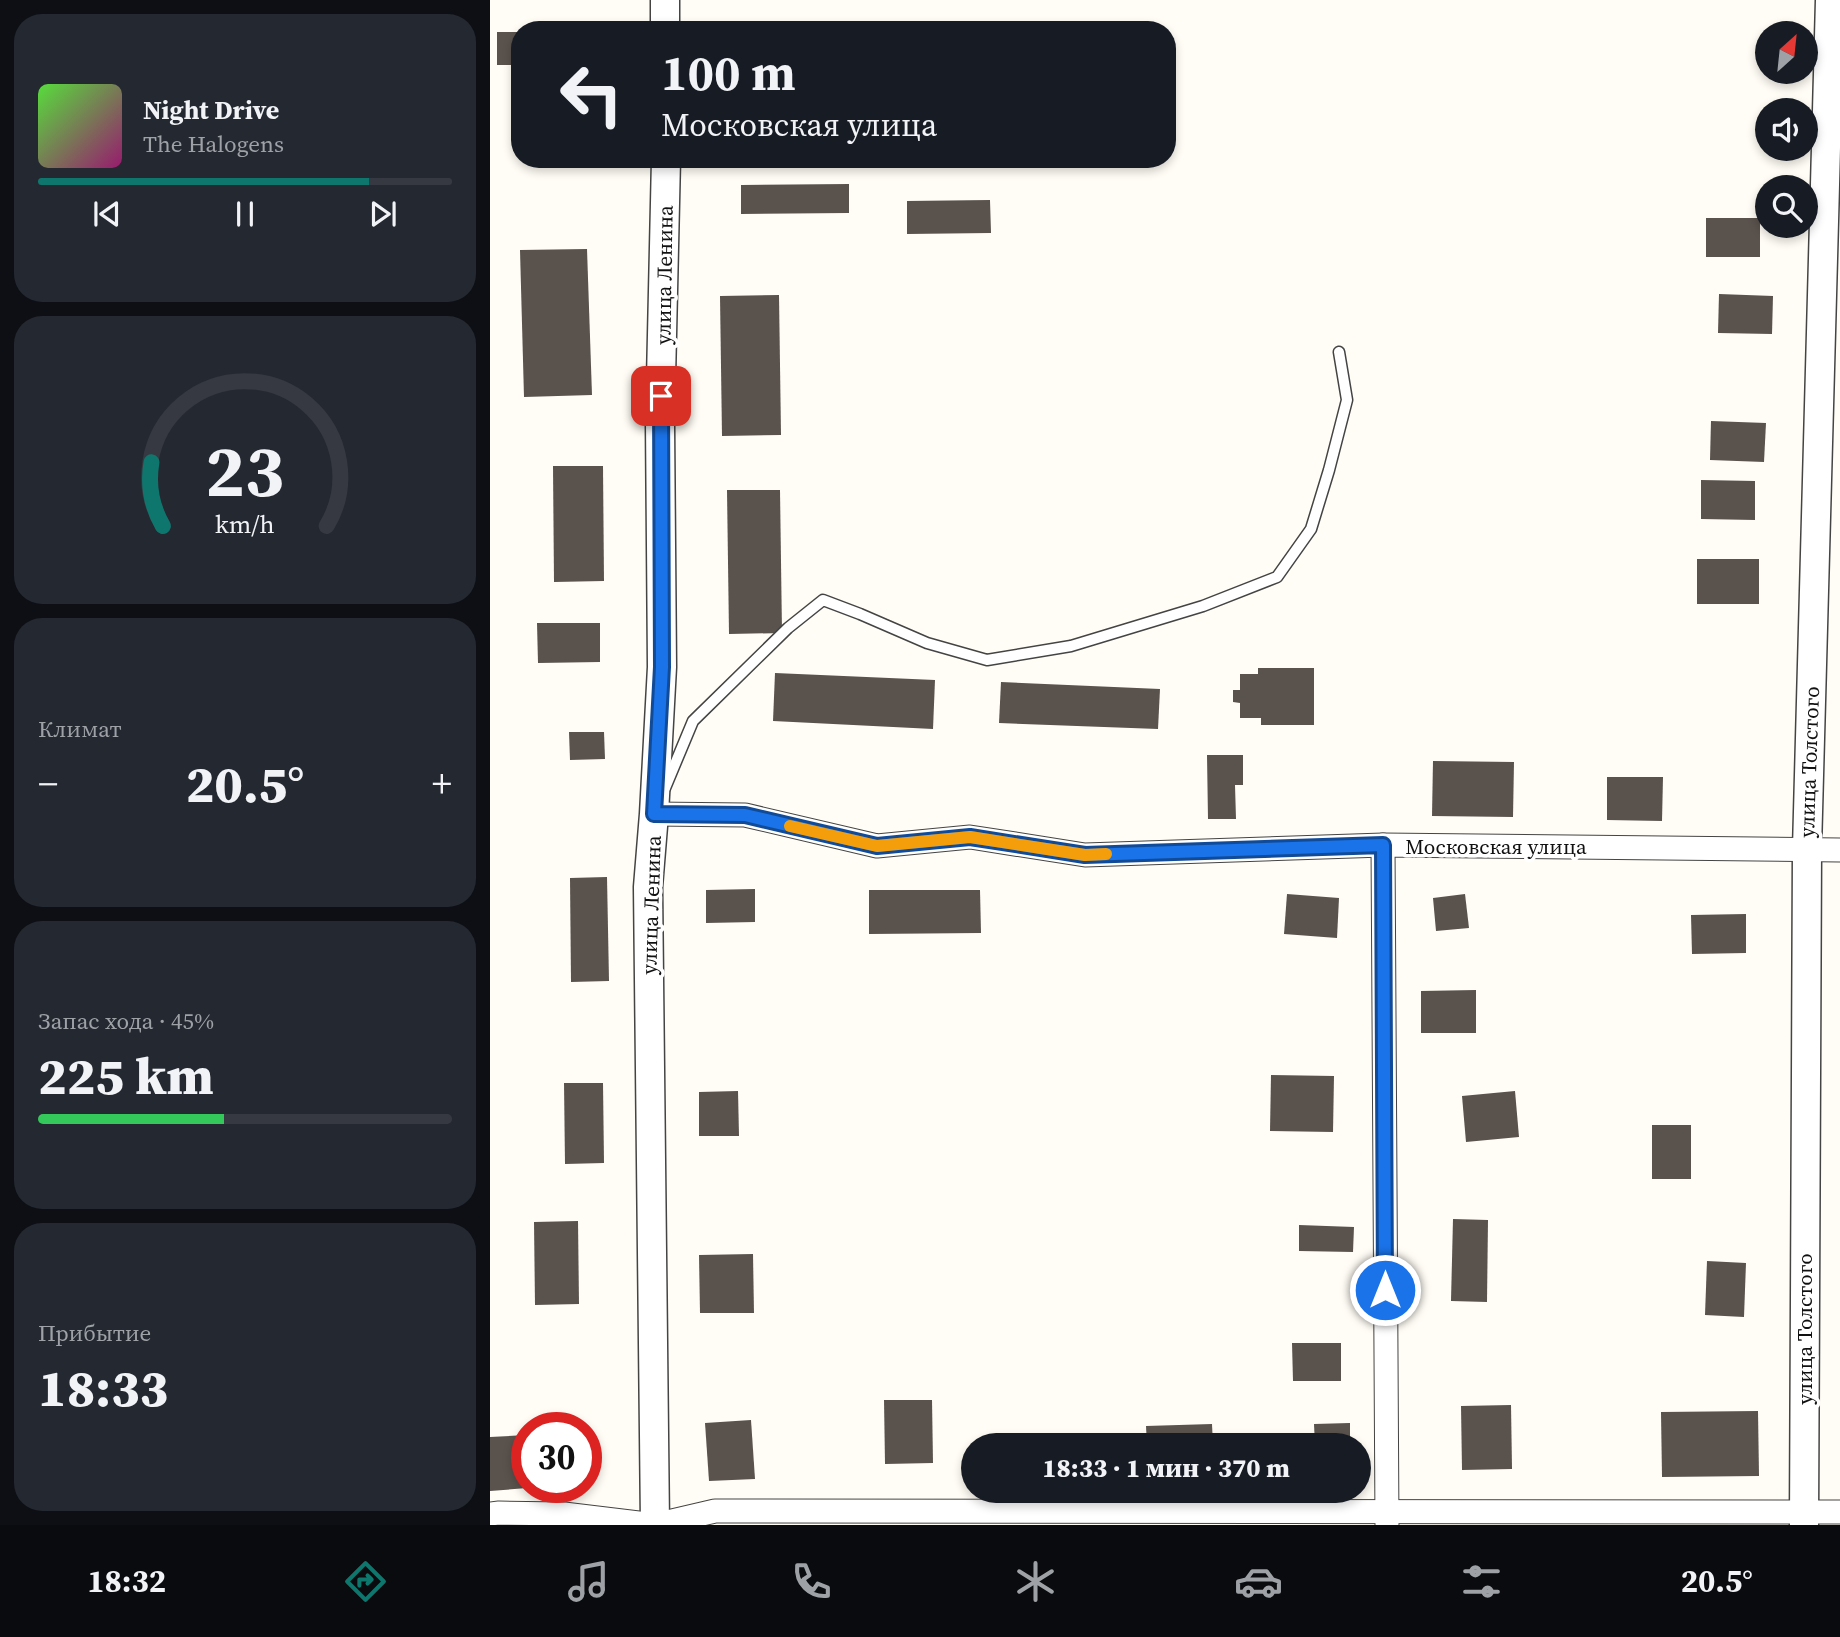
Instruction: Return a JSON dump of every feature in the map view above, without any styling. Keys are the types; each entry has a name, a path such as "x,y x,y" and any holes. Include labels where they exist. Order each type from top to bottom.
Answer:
{"street":[{"path":"665,0 665,21"},
{"name":"улица Толстого","path":"1804,1519 1807,849 1830,0"},
{"name":"улица Ленина","path":"655,1525 648,887 662,667 660,423 666,168"},
{"name":"Московская улица","path":"654,814 745,815 877,846 970,837 1085,855 1383,845 1840,850"},
{"path":"1383,845 1387,1519"},
{"path":"490,1514 564,1514 655,1525 715,1511 1387,1519 1804,1519 1840,1512"}],"lane":[{"path":"654,814 693,721 788,628 823,600 927,643 987,660 1071,646 1203,606 1277,577 1311,529 1329,470 1347,400 1339,352"}],"building":[{"path":"497,32 511,32 511,65 497,65"},
{"path":"849,184 849,213 741,214 741,185"},
{"path":"990,200 991,233 907,234 907,201"},
{"path":"1706,218 1755,218 1755,238 1760,238 1760,257 1706,257"},
{"path":"587,249 592,395 524,397 520,250"},
{"path":"1719,294 1773,296 1772,334 1718,333"},
{"path":"779,295 781,435 722,436 720,296"},
{"path":"1711,421 1766,423 1764,462 1710,460"},
{"path":"553,466 603,466 604,581 554,582"},
{"path":"1701,480 1755,481 1755,520 1701,519"},
{"path":"727,490 780,490 782,633 729,634"},
{"path":"1697,559 1759,559 1759,604 1697,604"},
{"path":"537,623 600,623 600,662 538,663"},
{"path":"1258,668 1314,668 1314,725 1261,725 1261,718 1240,718 1240,703 1233,702 1233,690 1240,690 1240,674 1258,674"},
{"path":"775,673 935,680 933,729 773,721"},
{"path":"1001,682 1160,689 1158,729 999,723"},
{"path":"569,732 604,732 605,759 570,760"},
{"path":"1207,755 1243,755 1243,785 1235,785 1236,819 1208,819"},
{"path":"1433,761 1514,762 1513,817 1432,816"},
{"path":"1607,777 1663,777 1662,821 1607,820"},
{"path":"607,877 609,981 571,982 570,878"},
{"path":"755,889 755,922 706,923 706,890"},
{"path":"869,890 980,890 981,933 869,934"},
{"path":"1287,894 1339,898 1337,938 1284,934"},
{"path":"1465,894 1469,928 1436,931 1433,898"},
{"path":"1746,914 1746,953 1692,954 1691,915"},
{"path":"1476,990 1476,1033 1421,1033 1421,991"},
{"path":"1271,1075 1334,1076 1333,1132 1270,1131"},
{"path":"564,1083 603,1083 604,1163 565,1164"},
{"path":"738,1091 739,1136 699,1136 699,1092"},
{"path":"1515,1091 1519,1137 1466,1142 1462,1096"},
{"path":"1652,1125 1691,1125 1691,1179 1652,1179"},
{"path":"1453,1219 1488,1220 1487,1302 1451,1301"},
{"path":"578,1221 579,1304 535,1305 534,1222"},
{"path":"1299,1225 1354,1227 1353,1252 1299,1251"},
{"path":"753,1254 754,1313 700,1313 699,1255"},
{"path":"1707,1261 1746,1263 1744,1317 1705,1315"},
{"path":"1292,1343 1341,1343 1341,1381 1293,1381"},
{"path":"884,1400 932,1400 933,1463 885,1464"},
{"path":"1511,1405 1512,1469 1462,1470 1461,1406"},
{"path":"1758,1411 1759,1476 1662,1477 1661,1412"},
{"path":"751,1420 755,1479 709,1481 705,1423"},
{"path":"1350,1423 1350,1433 1314,1433 1314,1424"},
{"path":"1212,1424 1212,1433 1146,1433 1146,1426"},
{"path":"511,1436 511,1489 490,1491 490,1437"}],"slow traffic":[{"path":"790,826 877,846 970,837 1085,855 1106,854"}],"route":[{"path":"661,396 662,667 654,814 745,815 877,846 970,837 1085,855 1383,845 1385,1290"}]}
